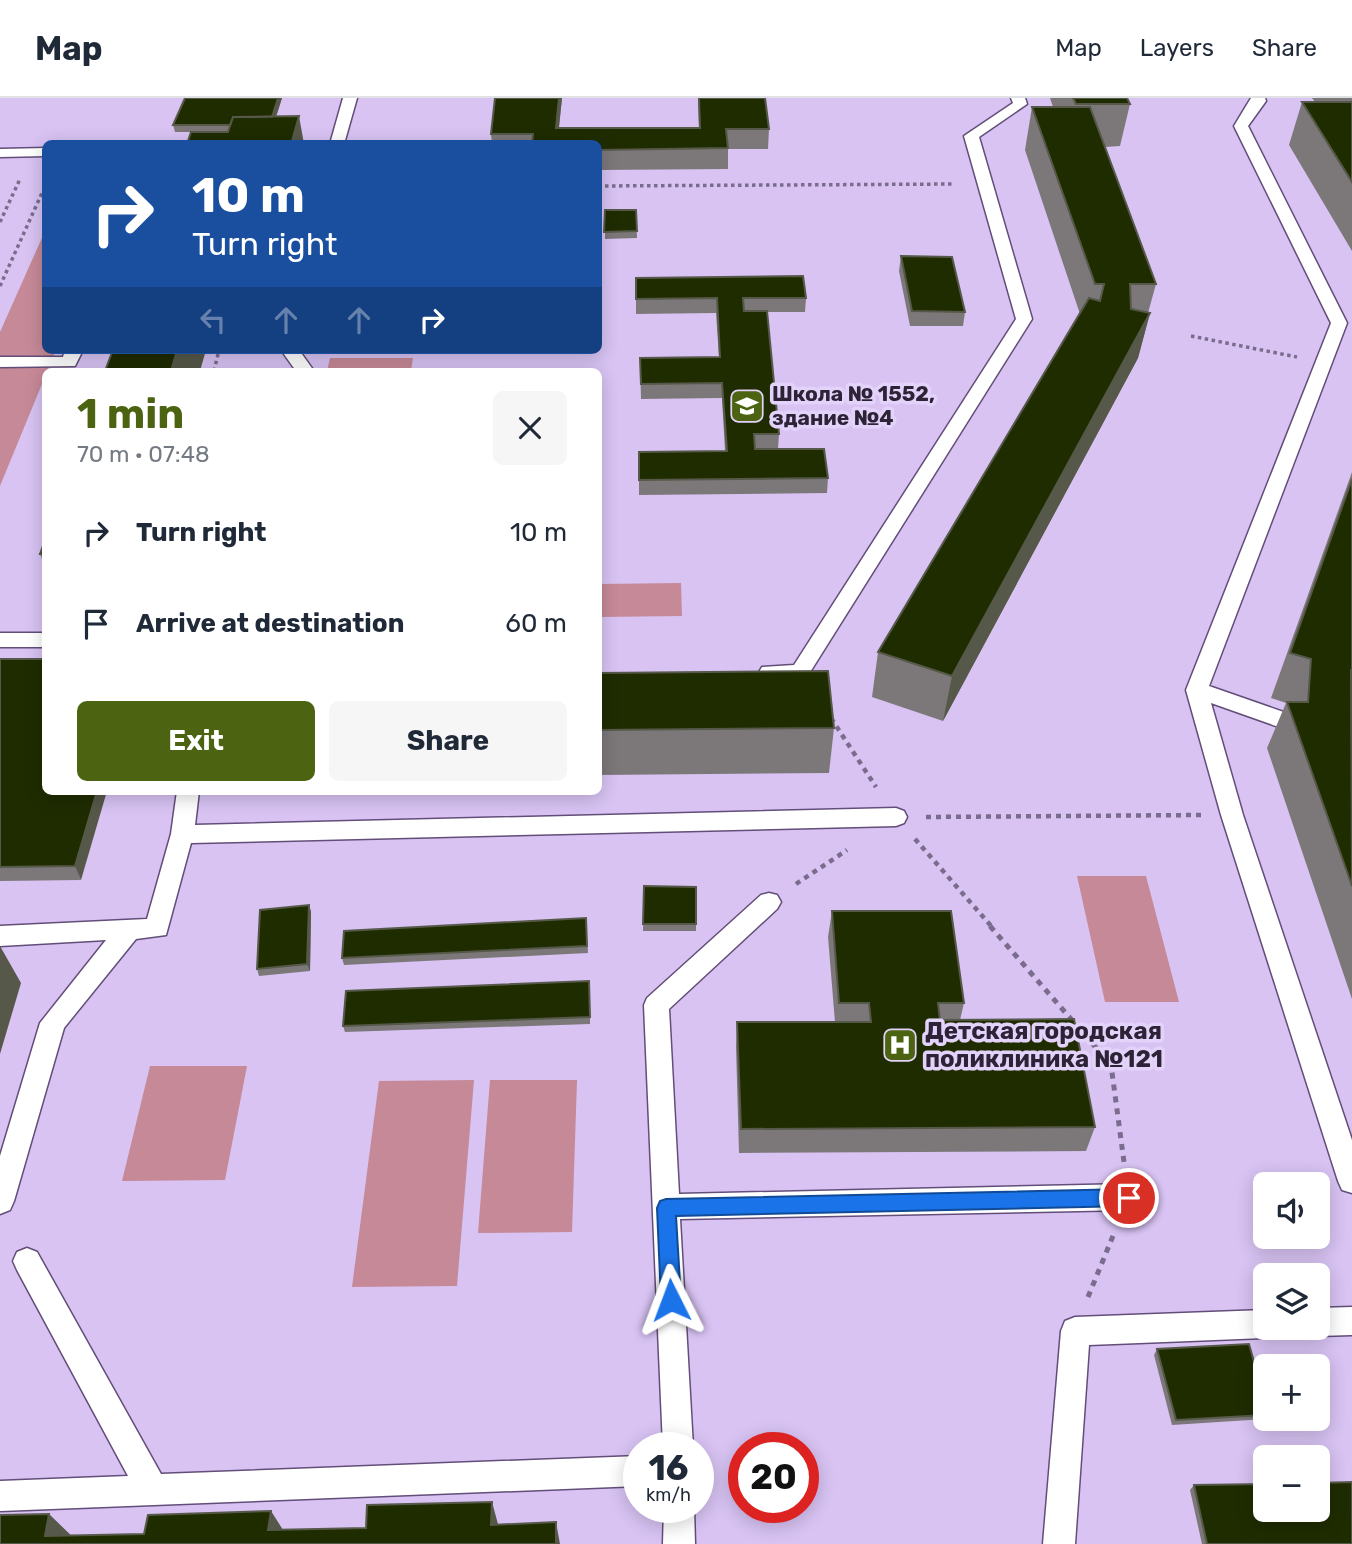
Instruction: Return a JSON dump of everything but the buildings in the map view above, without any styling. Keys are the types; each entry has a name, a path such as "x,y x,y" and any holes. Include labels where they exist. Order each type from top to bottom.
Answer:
{"lane":[{"path":"339,140 350,98"},
{"path":"746,673 800,672 1024,319 971,136 1020,104 1018,98"},
{"path":"1258,98 1259,101 1241,126 1339,323 1197,690 1232,815 1352,1181"},
{"path":"0,153 39,153"},
{"path":"0,362 69,362 72,354"},
{"path":"0,640 42,640"},
{"path":"1197,690 1290,723"},
{"path":"0,936 157,928 181,834 187,795"},
{"path":"181,834 896,817"},
{"path":"677,1432 656,1005 769,902"},
{"path":"0,1201 53,1023 129,930"},
{"path":"666,1208 1129,1198"},
{"path":"27,1261 153,1490"},
{"path":"1330,1322 1352,1321"},
{"path":"1059,1544 1075,1331 1253,1324"},
{"path":"0,1496 623,1472"},
{"path":"679,1523 679,1544"}],"path":[{"path":"0,222 39,153"},
{"path":"602,186 985,184"},
{"path":"0,286 42,193"},
{"path":"1192,336 1324,362"},
{"path":"800,672 896,817 1111,1065 1129,1198 1075,1331"},
{"path":"769,902 896,817 1232,815"}],"shaded area":[{"path":"42,238 42,354 54,354 49,368 42,368 42,384 0,486 0,332"},
{"path":"330,358 413,358 411,368 328,368"},
{"path":"681,583 682,616 602,617 602,584"},
{"path":"1077,876 1146,876 1179,1002 1105,1002"},
{"path":"150,1066 247,1066 225,1180 122,1181"},
{"path":"474,1080 457,1286 352,1287 379,1081"},
{"path":"490,1080 577,1080 572,1232 478,1233"}],"place":[{"name":"Школа № 1552, здание №4","path":"747,406"},
{"name":"Детская городская поликлиника №121","path":"900,1045"}],"route":[{"path":"671,1300 666,1208 1129,1198"}]}
